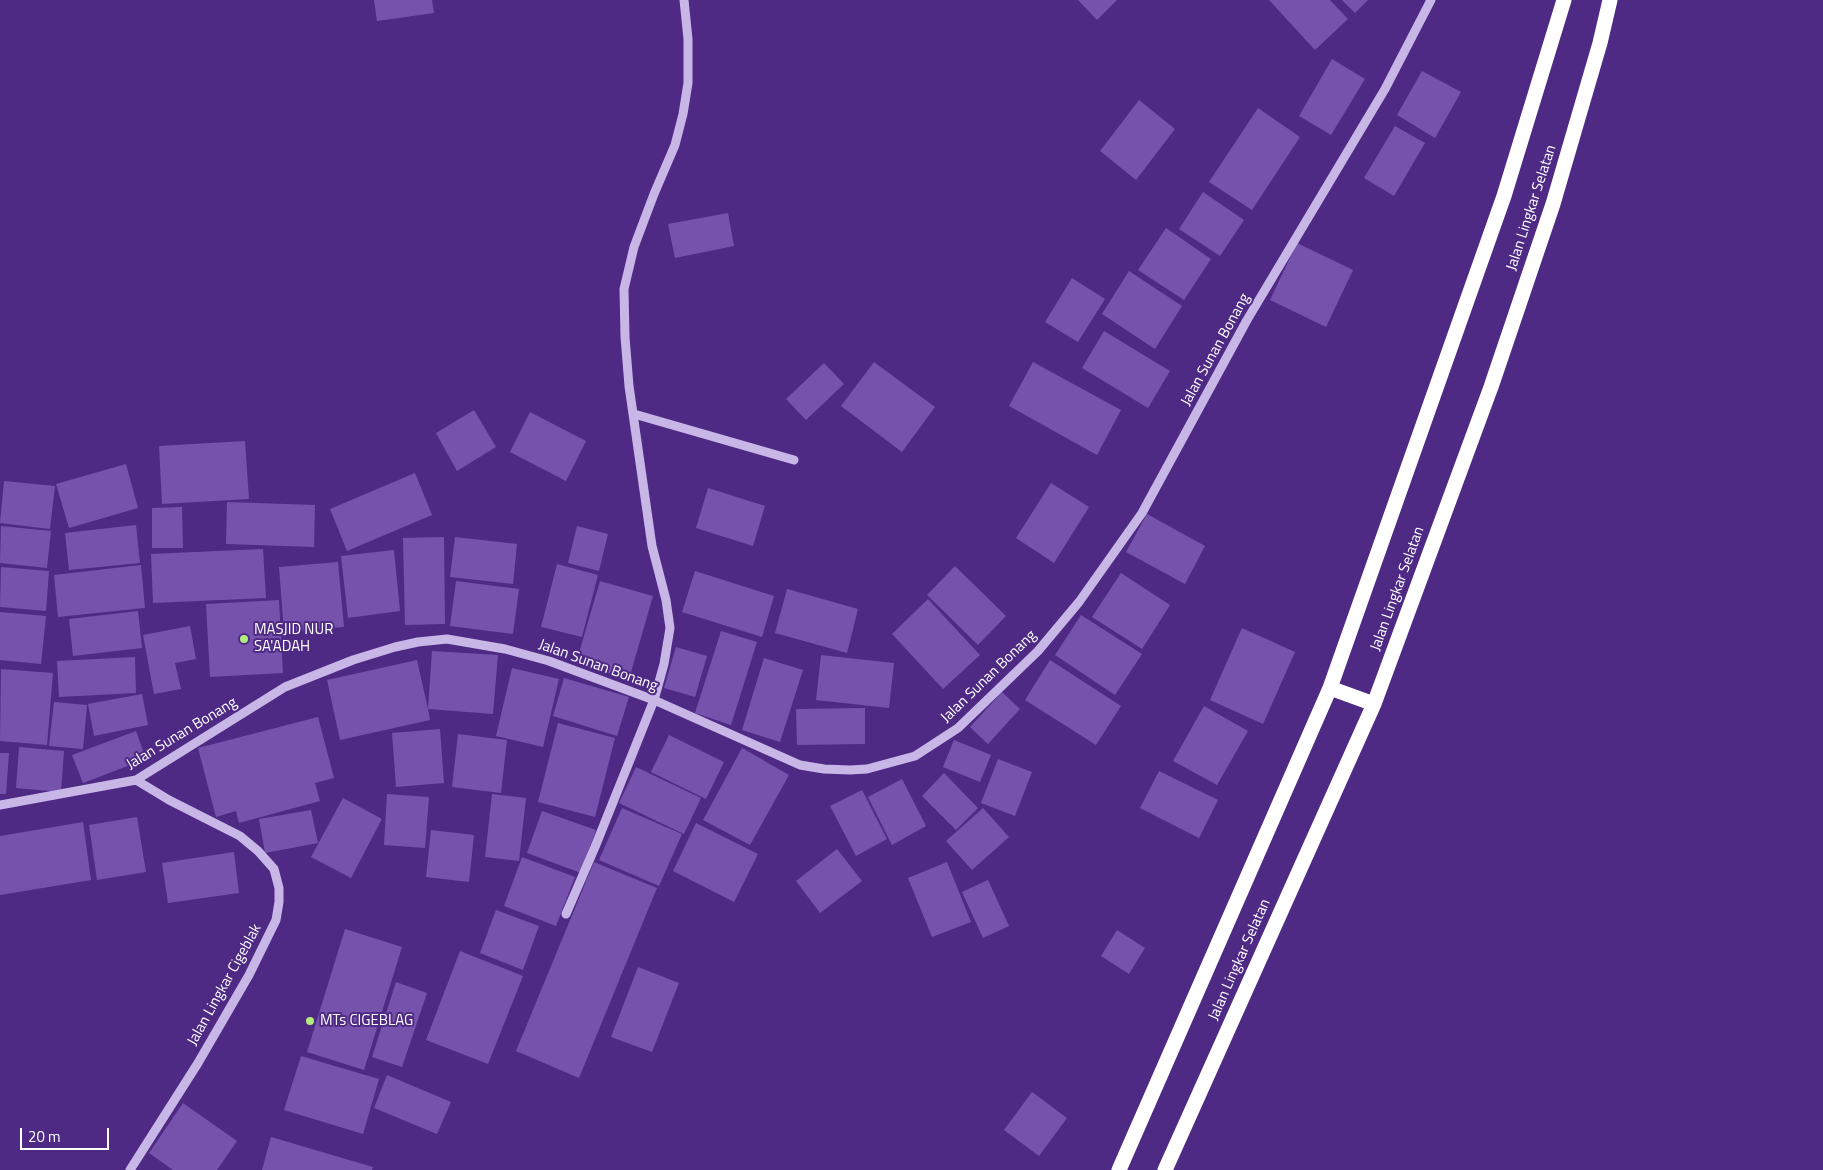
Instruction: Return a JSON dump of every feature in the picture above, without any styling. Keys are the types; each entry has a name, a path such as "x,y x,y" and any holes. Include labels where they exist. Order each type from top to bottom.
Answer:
{"highway":[{"name":"Jalan Lingkar Selatan","path":"1120,1170 1330,688 1504,196 1564,0"},
{"name":"Jalan Lingkar Selatan","path":"1164,1170 1374,704 1491,387 1553,204 1600,43 1610,0"},
{"path":"1330,688 1374,704"}],"street":[{"path":"566,914 654,700 664,664 670,628 666,600 652,546 629,386 624,337 624,289 634,247 675,145 683,114 688,84 688,48 684,0"},
{"name":"Jalan Sunan Bonang","path":"0,805 136,780 285,687 353,660 418,642 447,639 505,649 549,661 654,700 800,765 824,769 866,769 915,756 958,728 1038,651 1079,602 1142,513 1247,320 1385,89 1431,0"},
{"path":"634,414 794,460"},
{"name":"Jalan Lingkar Cigeblak","path":"130,1170 198,1063 249,975 276,920 280,888 274,869 258,850 240,836 169,800 136,780"}],"building":[{"path":"374,0 432,0 434,13 377,21"},
{"path":"1078,0 1117,0 1097,20"},
{"path":"1269,0 1330,0 1348,19 1315,50"},
{"path":"1342,0 1368,0 1355,13"},
{"path":"1332,59 1365,79 1331,135 1299,116"},
{"path":"1422,71 1461,92 1435,138 1397,115"},
{"path":"1139,100 1175,129 1136,180 1100,151"},
{"path":"1258,108 1300,137 1252,210 1209,182"},
{"path":"1395,126 1425,143 1394,196 1364,178"},
{"path":"1203,192 1244,220 1220,256 1179,229"},
{"path":"728,213 734,246 675,258 668,224"},
{"path":"1166,228 1211,259 1184,300 1138,270"},
{"path":"1297,243 1353,270 1326,327 1270,300"},
{"path":"1129,271 1182,306 1155,349 1102,314"},
{"path":"1072,278 1105,299 1078,342 1045,322"},
{"path":"1104,331 1170,371 1148,408 1082,368"},
{"path":"874,362 935,407 902,452 841,406"},
{"path":"1033,362 1121,410 1097,455 1009,406"},
{"path":"824,363 844,384 806,420 786,399"},
{"path":"474,410 496,447 457,471 436,433"},
{"path":"530,412 586,441 566,481 510,452"},
{"path":"245,441 249,499 162,504 159,446"},
{"path":"126,464 138,508 69,528 56,484"},
{"path":"415,473 432,515 347,551 330,509"},
{"path":"4,481 55,486 50,529 0,523"},
{"path":"1051,483 1089,507 1054,563 1016,538"},
{"path":"708,488 765,506 753,546 696,528"},
{"path":"227,502 315,505 314,547 226,544"},
{"path":"182,507 183,548 152,548 152,508"},
{"path":"1147,514 1205,546 1185,584 1126,552"},
{"path":"136,525 140,563 69,570 65,533"},
{"path":"1,526 51,531 47,568 0,563"},
{"path":"577,526 608,534 599,571 568,563"},
{"path":"444,537 445,624 405,625 403,538"},
{"path":"455,537 517,544 513,584 450,577"},
{"path":"263,549 266,598 153,603 151,554"},
{"path":"394,550 400,611 348,618 341,556"},
{"path":"338,562 344,627 284,632 279,567"},
{"path":"557,564 598,575 582,637 541,627"},
{"path":"141,565 145,608 58,617 54,575"},
{"path":"955,566 1006,616 978,645 927,595"},
{"path":"1,567 49,571 46,611 0,607"},
{"path":"695,571 774,596 762,637 682,612"},
{"path":"1121,573 1170,605 1142,649 1092,617"},
{"path":"456,581 519,589 513,634 450,626"},
{"path":"600,581 653,596 629,679 576,663"},
{"path":"787,589 858,609 847,653 775,633"},
{"path":"928,599 980,655 943,689 892,634"},
{"name":"MASJID NUR SA'ADAH","path":"279,600 283,673 210,677 206,604"},
{"path":"138,611 142,648 73,656 69,619"},
{"path":"0,612 46,616 41,664 0,660"},
{"path":"1081,615 1142,654 1115,695 1055,655"},
{"path":"190,626 196,659 175,663 181,689 154,694 143,635"},
{"path":"1242,628 1295,652 1263,724 1210,700"},
{"path":"721,631 757,642 731,725 695,713"},
{"path":"676,647 707,656 695,697 664,688"},
{"path":"432,651 498,655 493,714 428,709"},
{"path":"821,655 894,663 889,708 816,700"},
{"path":"135,657 136,693 59,697 57,661"},
{"path":"764,658 803,670 780,742 742,730"},
{"path":"417,660 430,720 340,740 327,680"},
{"path":"1050,660 1121,706 1096,745 1025,700"},
{"path":"512,668 559,679 543,747 496,736"},
{"path":"1,669 53,673 47,745 0,741"},
{"path":"564,678 629,697 617,736 553,716"},
{"path":"1002,692 1020,709 988,744 970,727"},
{"path":"142,694 148,725 94,736 88,704"},
{"path":"54,702 87,705 83,749 49,746"},
{"path":"1204,706 1248,731 1217,785 1173,761"},
{"path":"865,708 865,744 797,745 796,709"},
{"path":"318,717 334,778 315,783 320,801 239,823 236,811 216,817 198,748"},
{"path":"558,723 615,738 595,817 538,802"},
{"path":"440,729 444,783 396,787 392,733"},
{"path":"136,731 146,759 83,783 72,755"},
{"path":"458,734 507,740 501,793 452,787"},
{"path":"669,735 724,762 706,799 651,772"},
{"path":"954,740 991,755 980,782 943,767"},
{"path":"19,747 64,751 61,792 16,788"},
{"path":"742,748 789,775 750,845 703,820"},
{"path":"0,753 9,753 6,794 0,794"},
{"path":"998,759 1032,772 1015,816 981,803"},
{"path":"636,767 701,798 684,834 619,803"},
{"path":"1159,771 1218,800 1199,838 1140,808"},
{"path":"944,773 978,808 956,830 922,796"},
{"path":"902,779 926,826 892,845 868,797"},
{"path":"862,790 887,839 856,856 830,806"},
{"path":"387,794 429,797 425,848 384,845"},
{"path":"492,794 526,798 519,861 485,857"},
{"path":"343,798 382,819 351,878 311,857"},
{"path":"622,808 682,834 659,886 599,860"},
{"path":"983,808 1009,837 972,870 946,841"},
{"path":"311,810 318,843 265,853 259,819"},
{"path":"542,811 596,830 581,873 527,853"},
{"path":"137,817 146,872 97,880 89,825"},
{"path":"83,822 91,880 0,895 0,836"},
{"path":"696,823 758,854 734,902 673,871"},
{"path":"431,830 474,835 469,882 426,877"},
{"path":"837,849 862,881 820,913 796,881"},
{"path":"234,852 239,893 168,903 162,863"},
{"path":"522,857 575,877 556,926 504,906"},
{"path":"594,862 657,888 579,1078 516,1051"},
{"path":"947,862 971,922 932,937 908,878"},
{"path":"988,880 1009,926 983,938 962,892"},
{"path":"496,910 539,926 523,970 480,953"},
{"path":"345,929 402,947 364,1070 307,1052"},
{"path":"1117,930 1145,948 1129,974 1101,956"},
{"path":"460,951 523,976 488,1064 426,1040"},
{"path":"638,967 679,983 652,1052 611,1037"},
{"path":"396,982 427,993 402,1067 372,1057"},
{"path":"301,1056 379,1079 363,1134 284,1110"},
{"path":"387,1075 451,1102 437,1134 374,1108"},
{"path":"1032,1092 1067,1118 1039,1156 1004,1130"},
{"path":"183,1103 237,1141 217,1170 173,1170 149,1153"},
{"path":"271,1137 373,1167 372,1170 262,1170"}],"place":[{"name":"MASJID NUR SA'ADAH","path":"244,639"},
{"name":"MTs CIGEBLAG","path":"310,1021"}]}
